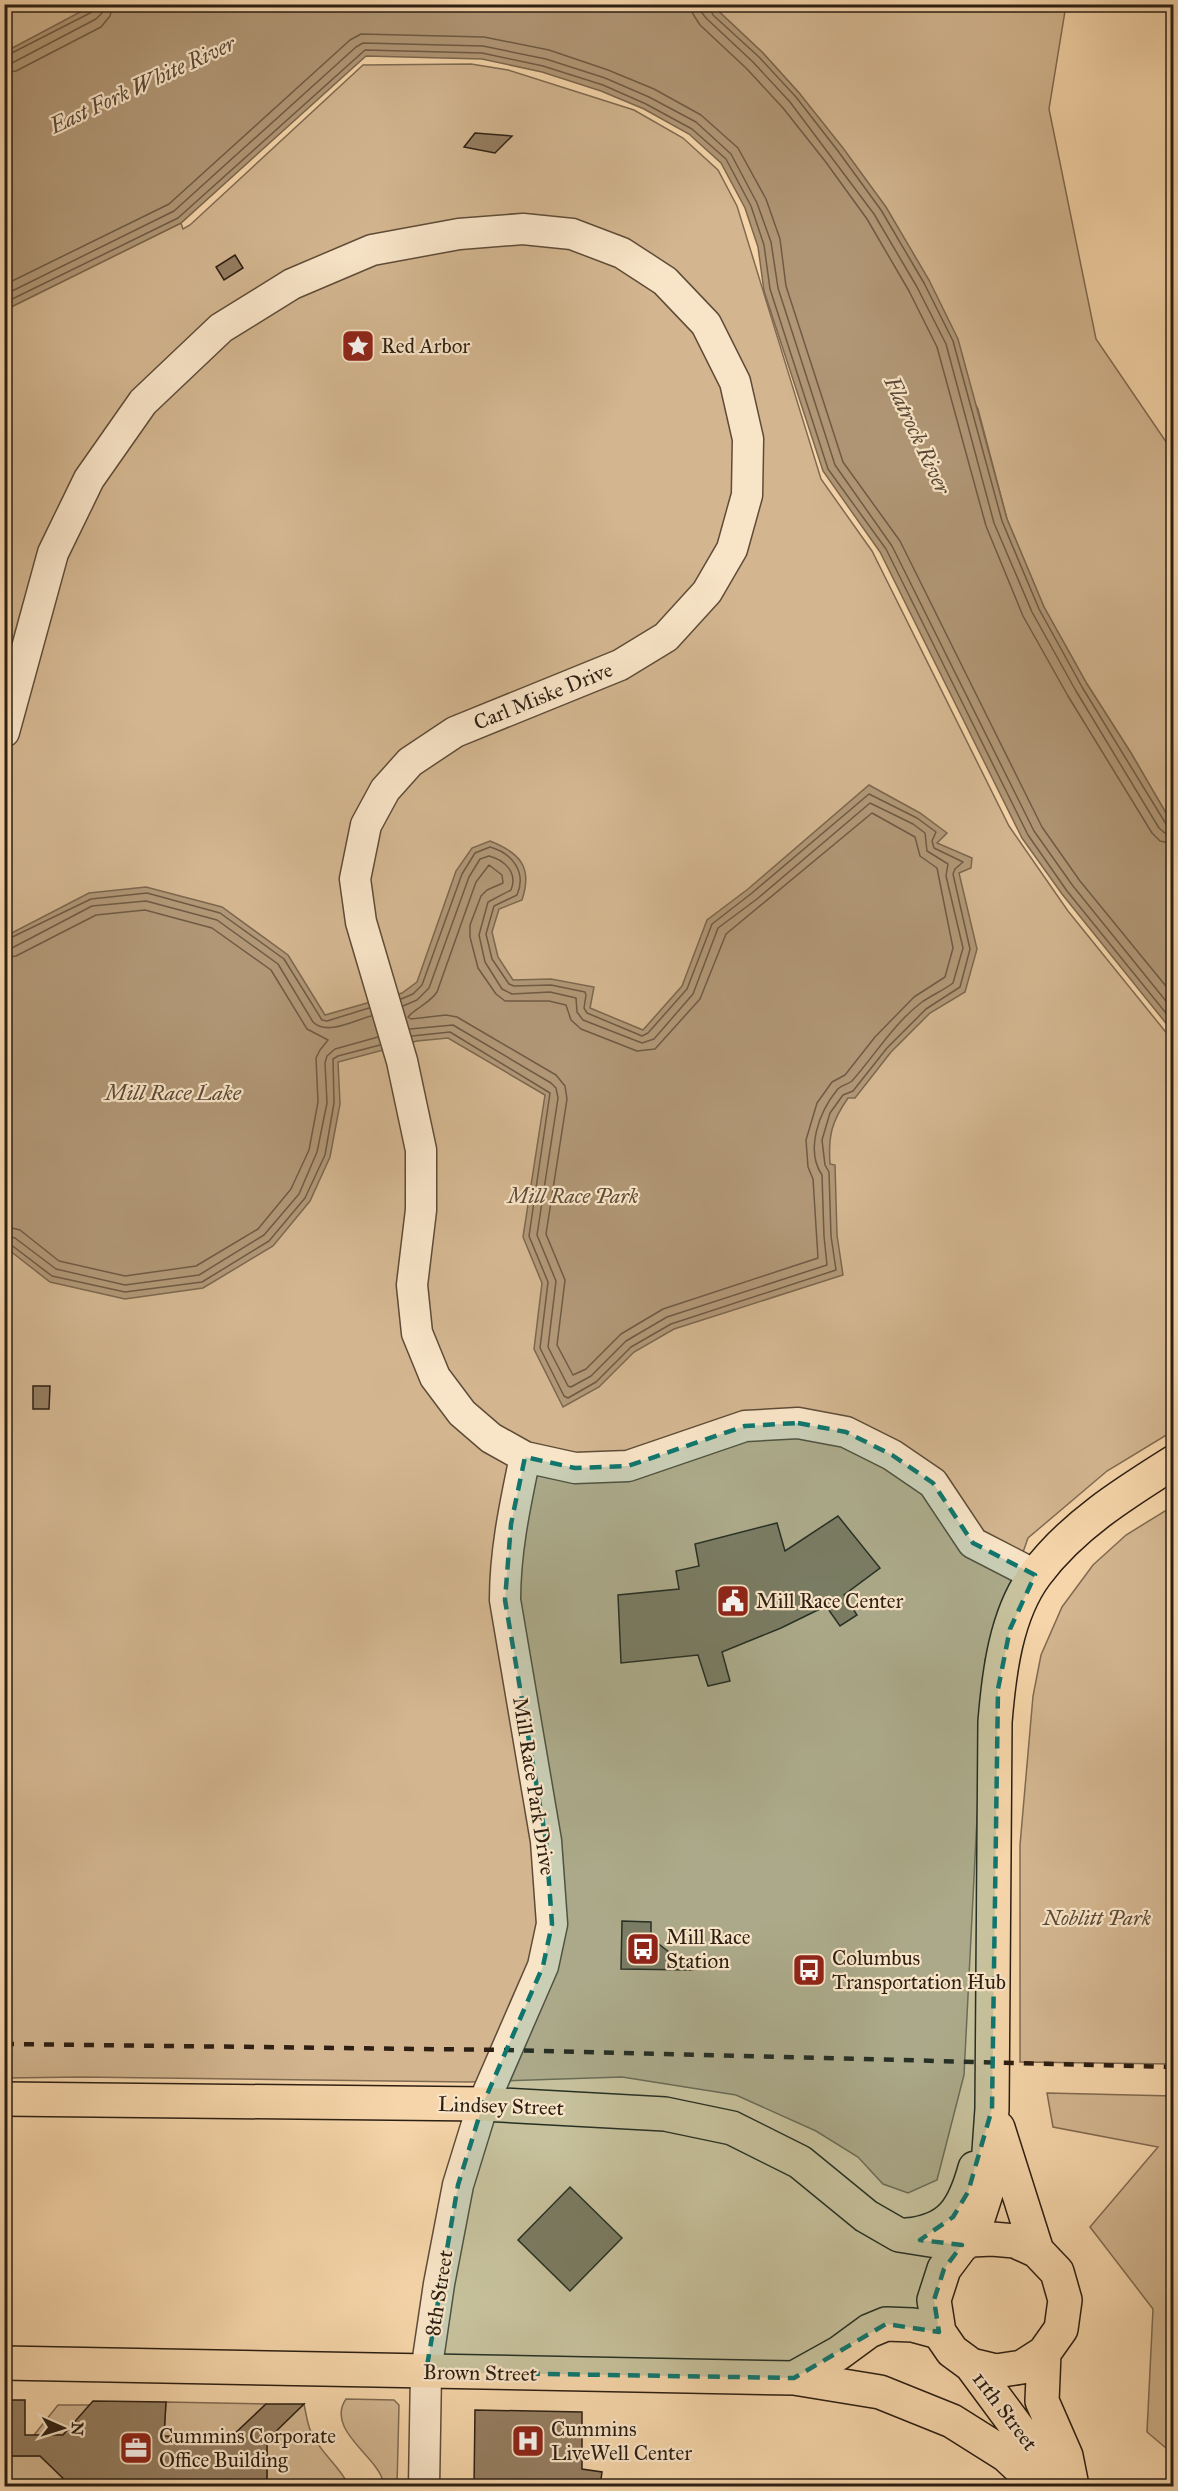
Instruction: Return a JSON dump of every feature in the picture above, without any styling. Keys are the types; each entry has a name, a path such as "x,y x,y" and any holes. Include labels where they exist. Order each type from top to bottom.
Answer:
{"main road":[{"path":"967,2243 1015,2241 1037,2251 1057,2272 1065,2300 1061,2329 1044,2354 1022,2367 996,2371 970,2364 952,2351 939,2332 934,2300 944,2269 967,2243 986,2194 992,2109 997,1700 1002,1659 1010,1629 1035,1575 1071,1535 1097,1513 1173,1462"},
{"name":"Lindsey Street","path":"4,2099 483,2104 665,2114 732,2127 800,2162 866,2216 899,2235 967,2243"},
{"path":"899,2235 921,2233 938,2228 954,2217 968,2192 992,2109"},
{"path":"992,2109 1037,2251"},
{"path":"794,2379 839,2353 869,2331 886,2324 913,2325 939,2332"},
{"name":"11th Street","path":"1044,2354 1042,2401 1066,2456 1072,2487"},
{"name":"Brown Street","path":"4,2363 794,2379 880,2392 952,2421 1006,2455 1038,2487"},
{"name":"11th Street","path":"970,2364 1061,2487"}],"street":[{"name":"Carl Miske Drive","path":"4,732 53,553 89,479 143,402 221,328 292,284 372,250 459,234 523,229 572,234 622,253 665,281 706,324 735,382 748,439 747,495 732,549 707,592 666,637 620,665 454,732 410,762 385,790 366,825 355,879 361,922 402,1061 421,1150 422,1210 411,1285 417,1333 435,1377 462,1413 491,1438 525,1457 575,1468 628,1466 745,1426 798,1423 846,1432 892,1455 933,1483 973,1544 1035,1575"},
{"name":"Mill Race Park Drive","path":"483,2104 543,1966 552,1924 546,1841 505,1600 505,1569 511,1524 525,1457"},
{"name":"8th Street","path":"424,2487 426,2372 439,2284 458,2186 483,2104"}],"highlighted area":[{"path":"798,1423 846,1432 892,1455 933,1483 973,1543 1035,1575 1010,1629 998,1689 992,2109 968,2192 953,2217 920,2240 962,2245 944,2269 934,2300 939,2332 886,2324 794,2378 426,2372 458,2185 483,2104 543,1966 552,1924 546,1841 505,1600 511,1524 525,1457 575,1468 628,1466 745,1426"}],"green space":[{"path":"5,5 95,5 5,52"},
{"path":"712,5 1066,5 1049,109 1096,339 1173,452 1173,825 1087,684 1044,607 1007,519 978,409 800,94 763,53"},
{"name":"Mill Race Park","path":"471,64 508,70 634,110 683,138 718,170 737,206 821,479 872,551 1009,826 1068,911 1173,1041 1173,1431 1107,1471 1028,1538 985,1660 964,2075 937,2180 908,2193 883,2184 858,2157 816,2131 736,2095 622,2077 468,2082 5,2078 5,310 181,223 183,229 190,225 363,65"},
{"name":"Noblitt Park","path":"1173,1506 1173,2064 1020,2062 1020,1845 1033,1696 1041,1655 1062,1607 1093,1565 1126,1535"},
{"path":"1047,2093 1173,2096 1173,2454 1147,2432 1153,2309 1090,2227 1158,2147 1053,2127"},
{"path":"346,2399 394,2400 399,2405 397,2486 385,2486 378,2471 344,2427 341,2418"},
{"path":"166,2402 266,2404 229,2439 164,2436"},
{"path":"304,2404 308,2425 315,2440 341,2472 349,2486 267,2486 267,2440"},
{"path":"58,2405 90,2405 63,2435 34,2435"},
{"path":"4,2456 40,2456 72,2486 5,2486"}],"water":[{"path":"95,4 712,5 763,53 800,94 843,148 886,207 929,280 958,339 1007,519 1044,607 1087,684 1173,825 1173,1032 1062,894 1022,838 880,552 823,471 764,291 758,247 745,208 721,163 689,134 644,109 601,91 542,72 482,59 366,56 181,223 5,310 5,52"},
{"name":"Mill Race Lake","path":"869,785 920,813 947,833 937,843 972,858 971,868 959,873 977,949 965,992 930,1013 891,1052 855,1098 848,1098 835,1121 831,1136 830,1164 835,1165 837,1235 843,1275 674,1329 634,1352 599,1387 563,1407 534,1349 542,1283 523,1237 545,1095 448,1038 417,1041 338,1062 340,1104 330,1157 310,1201 273,1246 203,1288 125,1299 50,1282 5,1247 4,937 89,893 146,887 222,907 288,955 325,1015 402,993 417,982 456,871 472,848 490,841 516,856 525,870 526,879 522,900 499,909 492,932 498,957 513,980 551,979 594,987 590,1008 643,1030 682,986 707,920 748,889"}],"building":[{"path":"475,133 512,136 495,153 464,147"},
{"path":"235,255 243,268 224,280 216,267"},
{"path":"33,1386 50,1386 49,1409 33,1409"},
{"name":"Mill Race Center","path":"838,1516 880,1568 844,1595 857,1615 840,1626 826,1606 781,1628 722,1652 730,1681 708,1686 698,1655 621,1663 618,1595 679,1589 676,1571 699,1566 695,1544 777,1523 785,1551"},
{"name":"Mill Race Station","path":"622,1921 651,1922 651,1938 692,1970 621,1969"},
{"path":"570,2187 622,2238 570,2291 518,2240"},
{"name":"Cummins Corporate Office Building","path":"4,2400 25,2400 25,2435 63,2435 93,2401 166,2402 164,2436 229,2439 266,2404 304,2404 267,2440 267,2487 72,2487 40,2456 4,2456"},
{"name":"Cummins LiveWell Center","path":"475,2410 582,2412 582,2469 602,2472 600,2487 474,2487"}],"railway":[{"path":"4,2044 507,2050 1174,2067"}],"place":[{"name":"Red Arbor","path":"358,346"},
{"name":"Mill Race Center","path":"733,1601"},
{"name":"Mill Race Station","path":"643,1949"},
{"name":"Columbus Transportation Hub","path":"809,1970"},
{"name":"Cummins LiveWell Center","path":"528,2441"},
{"name":"Cummins Corporate Office Building","path":"136,2448"}],"water label":[{"name":"East Fork White River","path":"142,84"},
{"name":"Flatrock River","path":"918,435"}]}
